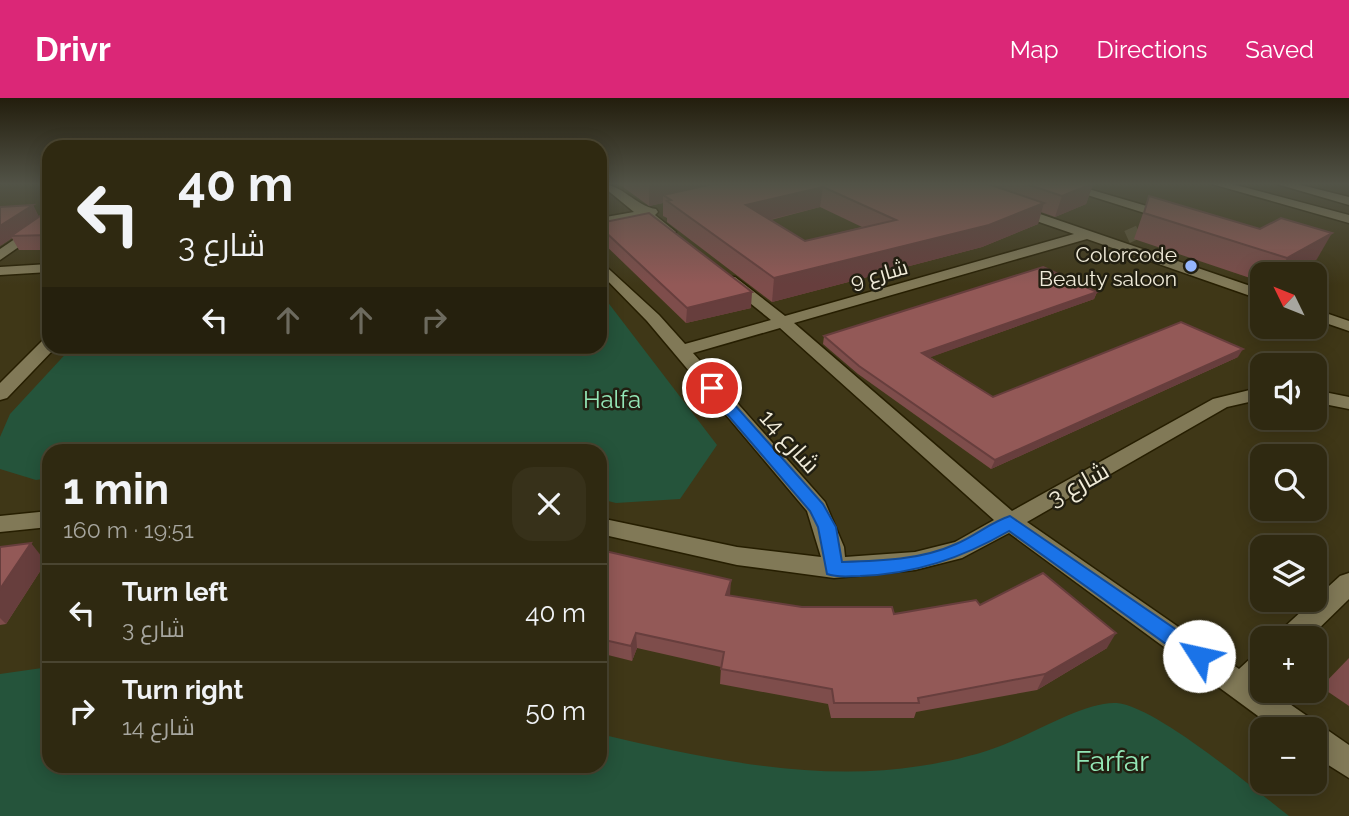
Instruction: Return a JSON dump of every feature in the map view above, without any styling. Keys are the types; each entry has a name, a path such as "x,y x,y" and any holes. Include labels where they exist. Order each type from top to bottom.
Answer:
{"street":[{"path":"651,218 688,247"},
{"path":"1042,218 1109,237 1250,290"},
{"path":"0,256 42,225"},
{"name":"شارع 9","path":"681,351 1109,237"},
{"path":"0,271 42,268"},
{"name":"شارع 14","path":"607,272 681,351 817,508 827,527 834,569"},
{"path":"720,272 783,322 1010,522 1284,717"},
{"path":"1327,318 1349,326"},
{"path":"0,394 42,352"},
{"name":"شارع 3","path":"607,527 795,566 880,568 924,561 962,549 1220,403 1250,396"},
{"path":"1327,399 1349,403"},
{"path":"0,524 42,520"},
{"path":"1304,626 1349,583"},
{"path":"1240,686 1250,677"},
{"path":"1327,747 1349,763"}],"green space":[{"name":"Halfa","path":"607,301 717,445 680,499 616,503 607,501 607,444 42,444 42,479 36,480 0,469 0,437 10,414 66,354 607,354"},
{"name":"Farfar","path":"42,668 42,773 607,773 607,736 678,752 759,765 840,772 880,770 973,755 1003,745 1090,707 1117,703 1134,708 1180,733 1250,785 1250,794 1261,794 1289,816 0,816 0,674"}],"building":[{"path":"0,218 13,218 0,226"},
{"path":"38,218 42,218 42,235 11,236"},
{"path":"627,218 655,218 752,292 687,308 607,234 607,222"},
{"path":"690,218 766,218 805,241 896,220 890,218 1008,218 989,225 774,278"},
{"path":"1158,218 1221,218 1260,229 1281,218 1332,233 1287,258"},
{"path":"1043,267 1097,292 922,353 993,397 1181,322 1243,349 995,460 859,366 824,336"},
{"path":"31,543 0,589 0,547"},
{"path":"607,551 731,580 726,595 802,607 892,607 894,614 976,600 980,605 1043,573 1116,633 1045,674 918,698 919,703 834,703 832,689 721,669 724,652 636,633 631,646 607,641"}],"tunnel":[{"path":"1127,237 1153,225"}],"place":[{"name":"Colorcode Beauty saloon","path":"1191,266"}],"route":[{"path":"712,388 817,508 827,527 834,569 880,568 924,561 962,549 1010,522 1199,656"}]}
